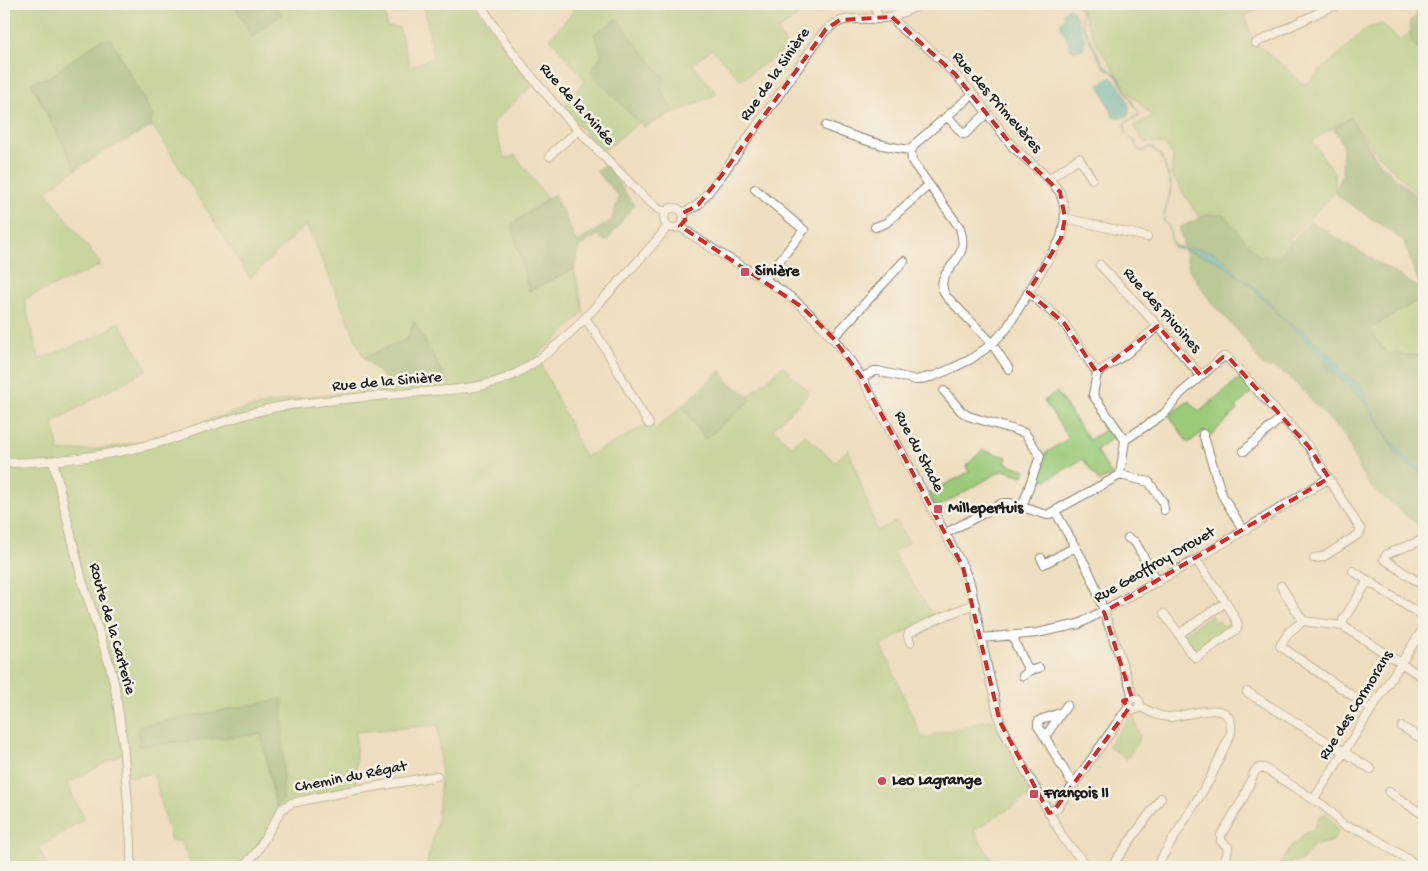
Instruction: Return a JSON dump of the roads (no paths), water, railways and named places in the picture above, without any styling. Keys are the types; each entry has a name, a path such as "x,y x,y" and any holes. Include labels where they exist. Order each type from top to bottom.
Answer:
{"street":[{"name":"Rue de la Minée","path":"480,4 521,64 545,94 642,196 666,212"},
{"path":"874,4 878,19"},
{"name":"Rue de la Sinière","path":"683,213 698,205 721,176 826,29 840,20 892,17 922,4"},
{"path":"1256,43 1326,9 1342,4"},
{"name":"Rue des Primevères","path":"862,378 874,371 916,380 934,376 971,359 992,344 1007,328 1061,238 1065,218 1060,192 1049,179 1020,155 973,94 927,47 903,30 892,17"},
{"path":"973,94 917,142 911,150 912,161 960,228 963,240 961,251 943,278 942,290 992,344 1009,369"},
{"path":"947,116 962,134 965,134 987,113"},
{"path":"826,126 898,149 911,150"},
{"path":"550,156 578,130"},
{"path":"1049,179 1079,158 1092,179"},
{"path":"875,227 886,224 928,185"},
{"path":"756,189 807,227 764,280"},
{"path":"674,208 683,213 684,219 680,226 674,228 668,226 664,221 666,212 674,208"},
{"path":"1065,218 1147,237"},
{"name":"Rue de la Sinière","path":"4,462 53,461 109,454 151,444 241,415 283,406 460,390 494,383 517,373 545,355 566,337 668,226"},
{"name":"Rue du Stade","path":"680,226 802,307 848,356 862,378 946,533 966,575 1000,722 1049,813 1072,851 1088,867"},
{"path":"833,338 904,261"},
{"name":"Rue des Pivoines","path":"1100,265 1158,326 1201,376"},
{"path":"1028,292 1064,323 1097,373 1093,395 1125,440 1120,475"},
{"path":"585,318 604,345 620,372 633,401 649,424"},
{"path":"1097,373 1126,354 1158,326"},
{"path":"1125,440 1165,414 1180,394 1223,358 1227,357 1310,447 1361,530 1359,534 1323,557 1314,558"},
{"path":"944,391 961,411 968,416 1025,433 1040,456 1022,507"},
{"path":"1244,451 1282,417"},
{"path":"1203,434 1222,495 1244,530"},
{"name":"Route de la Carterie","path":"53,461 82,580 115,687 123,742 131,843 131,867"},
{"path":"946,533 1002,503 1010,503 1047,515 1120,475 1149,482 1163,502 1164,510"},
{"name":"Rue Geoffroy Drouet","path":"981,638 1037,633 1072,627 1104,612 1196,560 1329,478"},
{"path":"1055,511 1086,566 1104,612 1131,690 1132,698"},
{"path":"1128,538 1135,542 1158,582"},
{"path":"1420,540 1387,554 1384,559 1424,586"},
{"path":"1041,558 1044,564 1076,547"},
{"path":"1164,614 1189,651 1196,658 1237,629 1238,624 1226,602 1196,560"},
{"path":"1353,571 1424,617"},
{"path":"1343,626 1343,620 1368,581"},
{"path":"1281,586 1303,621"},
{"path":"1179,634 1226,602"},
{"path":"910,642 909,633 936,619 974,604"},
{"path":"1372,709 1280,646 1289,632 1303,621 1343,626 1424,678"},
{"name":"Rue des Cormorans","path":"1314,799 1424,627"},
{"path":"1013,634 1026,674 1039,668"},
{"path":"1247,692 1370,770"},
{"path":"1132,698 1138,699 1139,706"},
{"path":"1129,708 1127,703 1132,698"},
{"path":"1045,737 1060,712 1067,705"},
{"path":"1129,708 1135,710 1139,706"},
{"path":"1139,706 1152,713 1170,717 1214,709 1226,714 1231,726 1231,733 1210,779 1156,867"},
{"path":"1049,813 1057,808 1129,708"},
{"path":"1060,712 1038,722 1038,726 1074,784"},
{"path":"1402,727 1424,740"},
{"path":"1219,867 1228,847 1221,842 1221,835 1243,799 1255,772 1264,768 1314,799 1345,826 1363,831 1420,867"},
{"name":"Chemin du Régat","path":"243,867 256,853 282,809 292,803 341,792 437,776"},
{"path":"1389,792 1424,815"},
{"path":"1111,867 1161,798"}],"water":[{"path":"1069,7 1075,13 1085,40 1082,50 1071,50 1060,24 1065,17 1063,13"},
{"path":"1081,12 1083,25 1104,65 1117,75 1140,115 1125,123 1126,134 1124,123 1139,114 1116,76 1103,66 1099,59 1082,25"},
{"path":"1111,77 1121,89 1129,105 1129,114 1124,117 1117,118 1113,116 1099,84"},
{"path":"1126,134 1134,140 1140,151 1147,149 1140,152"},
{"path":"1149,146 1161,154 1171,186 1161,155 1149,147 1147,149"},
{"path":"1171,186 1164,221 1168,224 1163,221"},
{"path":"1168,224 1173,245 1186,249 1199,249 1216,253 1230,265 1238,276 1253,286 1272,305 1277,313 1287,322 1304,331 1322,347 1338,363 1341,372 1359,385 1392,443 1424,471 1424,474 1404,462 1395,452 1387,436 1361,397 1331,371 1300,334 1277,314 1272,306 1258,295 1252,287 1216,260 1173,247"}],"place":[{"name":"Sinière","path":"745,272"},
{"name":"Millepertuis","path":"938,509"},
{"name":"Leo Lagrange","path":"882,781"},
{"name":"François II","path":"1034,794"}]}
